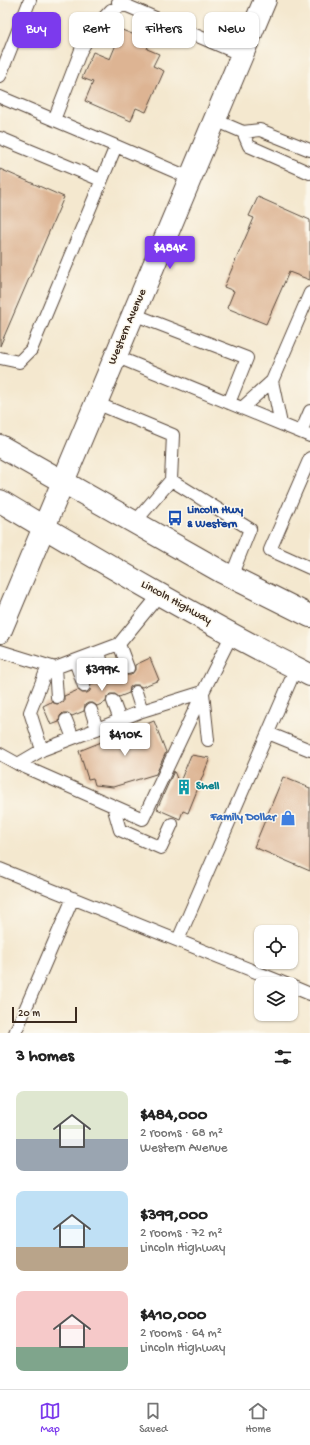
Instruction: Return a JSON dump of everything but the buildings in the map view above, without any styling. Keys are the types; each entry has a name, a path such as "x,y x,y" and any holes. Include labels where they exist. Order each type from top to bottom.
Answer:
{"main road":[{"name":"Western Avenue","path":"2,621 44,527 265,0"},
{"path":"0,446 231,576 310,616"},
{"name":"Lincoln Highway","path":"0,501 160,594 303,672"}],"lane":[{"path":"0,76 30,0"},
{"path":"54,120 81,50 96,26 119,2 242,55"},
{"path":"0,97 190,178"},
{"path":"214,120 243,132 260,130 310,150"},
{"path":"243,132 249,146 310,173"},
{"path":"0,138 101,180"},
{"path":"0,358 19,362 31,350 116,146"},
{"path":"242,408 272,381 310,293"},
{"path":"133,314 247,358 229,402"},
{"path":"115,356 306,434 310,411"},
{"path":"272,381 281,424"},
{"path":"96,403 173,435 171,480 135,522"},
{"path":"310,458 270,550 310,568"},
{"path":"171,480 250,529 231,576"},
{"path":"0,651 51,667 75,661 119,644 160,594"},
{"path":"0,754 18,764 143,819 232,634"},
{"path":"119,644 128,668"},
{"path":"99,652 106,678"},
{"path":"75,661 84,686"},
{"path":"51,667 57,697"},
{"path":"42,750 30,712 51,667"},
{"path":"178,940 268,733 303,672"},
{"path":"136,692 142,711"},
{"path":"18,764 42,750 142,711 203,692"},
{"path":"203,692 208,740"},
{"path":"114,701 120,720"},
{"path":"91,710 97,729"},
{"path":"66,720 73,738"},
{"path":"268,733 310,750"},
{"path":"112,806 120,830 161,848 172,824"},
{"path":"0,869 269,977"},
{"path":"15,1033 73,898"},
{"path":"298,989 310,994"}],"place":[{"name":"Lincoln Hwy & Western","path":"175,518"},
{"name":"Shell","path":"184,787"},
{"name":"Family Dollar","path":"288,818"}]}
